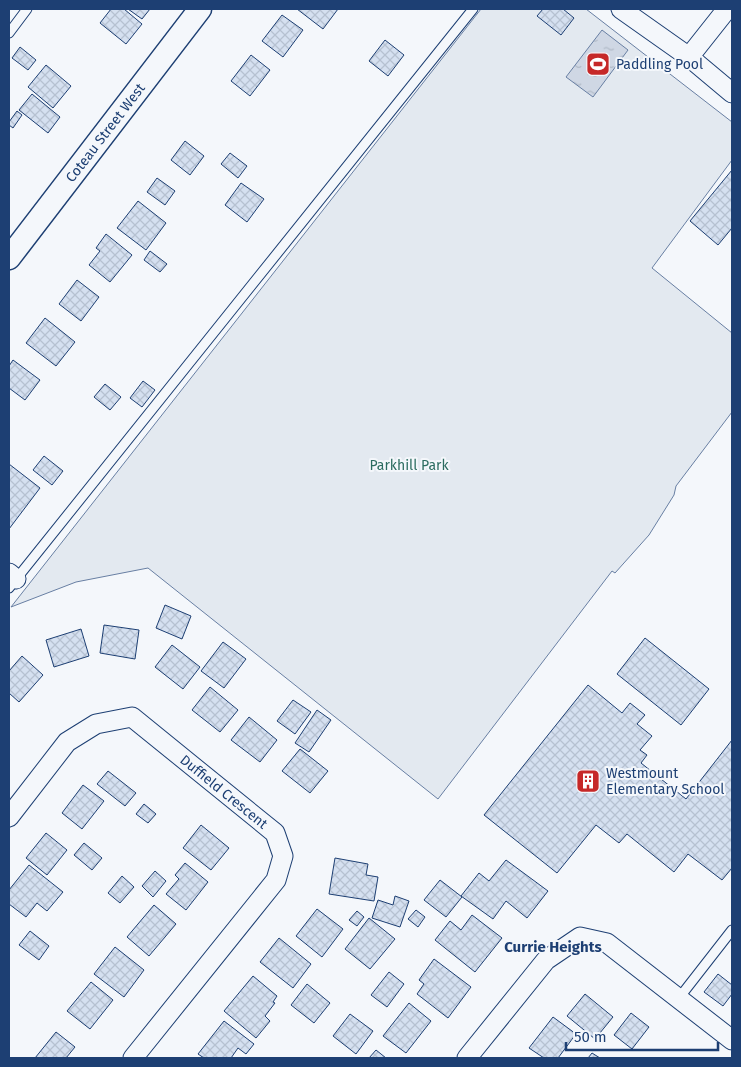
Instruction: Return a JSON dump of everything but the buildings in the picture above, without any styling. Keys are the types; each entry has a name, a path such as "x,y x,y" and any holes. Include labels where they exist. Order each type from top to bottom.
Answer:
{"street":[{"name":"Coteau Street West","path":"9,258 200,9"},
{"path":"621,9 689,57 732,93"},
{"path":"689,57 727,9"},
{"name":"Duffield Crescent","path":"9,817 67,742 96,724 132,717 275,833 283,856 276,880 133,1058"},
{"path":"467,1058 546,960 580,937 607,943 732,1040"}],"lane":[{"path":"9,32 27,9"},
{"path":"11,580 473,9"},
{"path":"679,998 732,930"}],"green space":[{"name":"Parkhill Park","path":"481,9 586,9 732,122 732,160 652,268 732,333 732,412 676,486 674,495 649,535 615,573 612,571 438,799 148,568 76,582 11,607"}],"water":[{"name":"Paddling Pool","path":"602,30 628,50 593,97 566,77"}],"place":[{"name":"Paddling Pool","path":"598,64"},
{"name":"Westmount Elementary School","path":"588,781"}],"district":[{"name":"Currie Heights","path":"553,947"}]}
